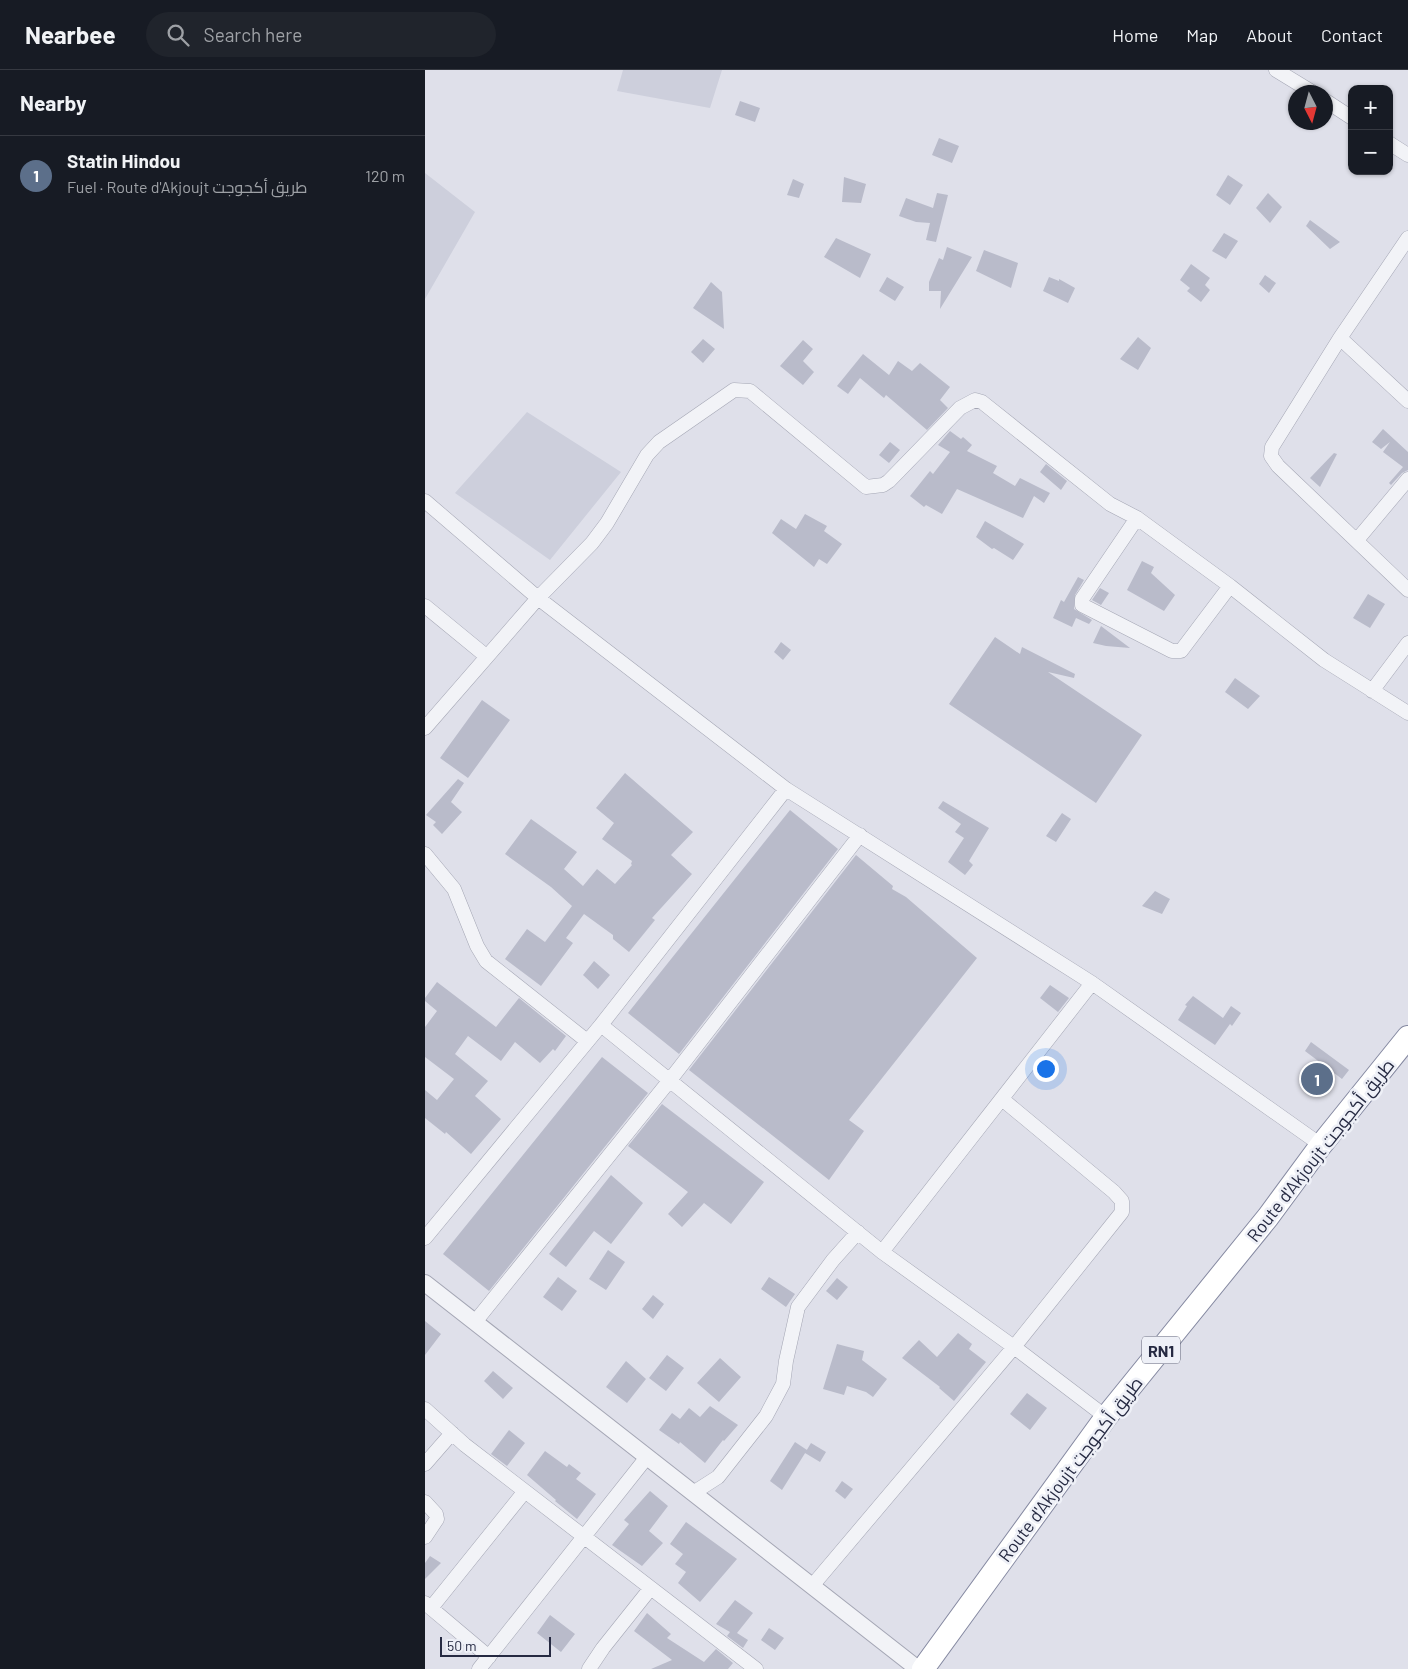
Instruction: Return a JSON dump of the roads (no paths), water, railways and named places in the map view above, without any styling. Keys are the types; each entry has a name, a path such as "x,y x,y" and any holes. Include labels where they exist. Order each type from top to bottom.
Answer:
{"highway":[{"name":"Route d'Akjoujt طريق أكجوجت","path":"923,1669 1106,1417 1268,1217 1321,1145 1408,1037"}],"street":[{"path":"1285,72 1303,85"},
{"path":"1333,106 1348,115"},
{"path":"1393,146 1408,155"},
{"path":"1408,238 1340,338 1272,447 1271,456 1278,466 1408,590"},
{"path":"1340,338 1408,401"},
{"path":"425,728 538,598 593,543 647,456 659,442 734,390 750,391 866,488 883,485 889,481 960,408 975,400 982,402 1110,504 1137,518 1230,586 1324,660 1408,713"},
{"path":"1357,540 1408,479"},
{"path":"425,501 538,598 786,789 1092,983 1321,1145"},
{"path":"1137,518 1082,599 1082,605 1172,651 1181,651 1230,586"},
{"path":"425,606 486,656"},
{"path":"1372,691 1408,643"},
{"path":"425,1238 601,1025 786,789"},
{"path":"475,1322 670,1080 860,835"},
{"path":"425,854 454,889 477,946 486,961 587,1041"},
{"path":"882,1252 1092,983"},
{"path":"601,1025 882,1252 1014,1347 1106,1417"},
{"path":"812,1586 1014,1347 1122,1212 1122,1201 1115,1192 1002,1099"},
{"path":"693,1493 718,1477 766,1416 783,1384 797,1307 833,1260 858,1232"},
{"path":"425,1283 918,1669"},
{"path":"425,1409 465,1445 756,1669"},
{"path":"425,1464 453,1434"},
{"path":"479,1669 647,1457"},
{"path":"489,1657 428,1606 525,1490"},
{"path":"425,1502 436,1514 437,1519 425,1537"},
{"path":"589,1669 603,1648 650,1589"}],"place":[{"name":"Statin Hindou","path":"1317,1079"}]}
